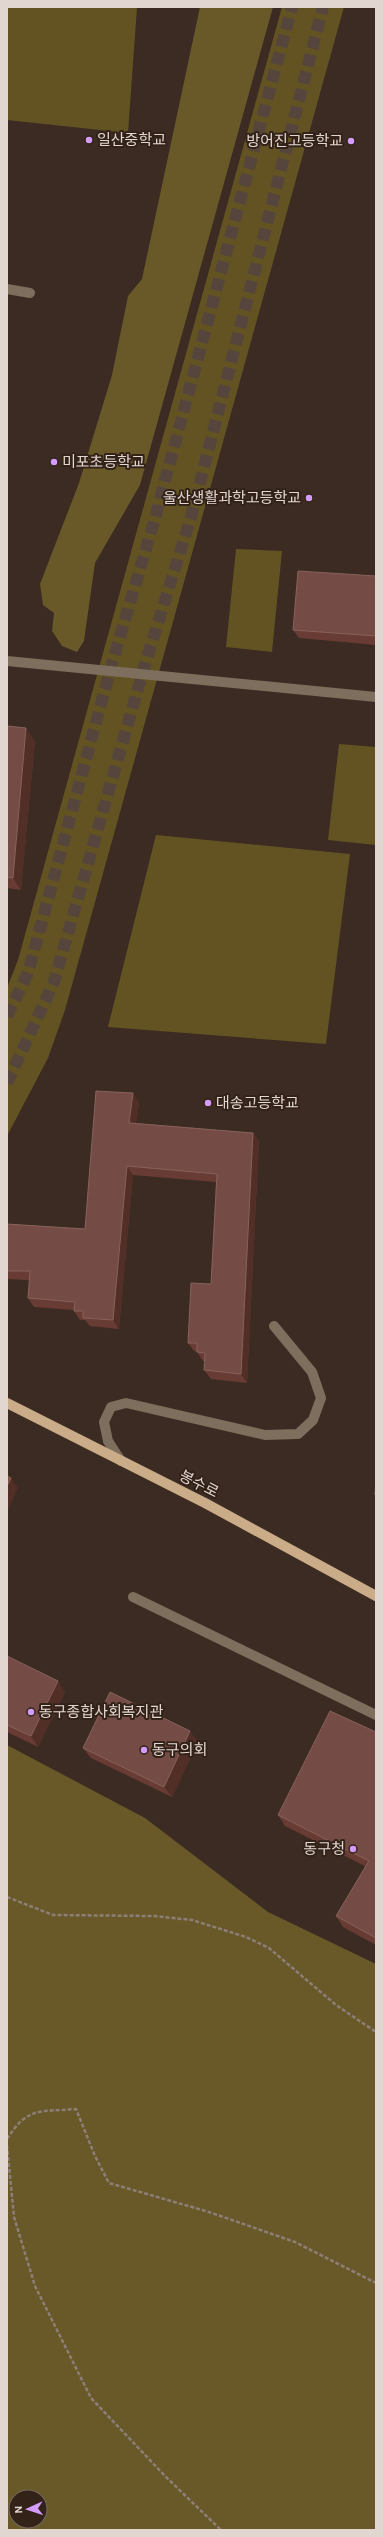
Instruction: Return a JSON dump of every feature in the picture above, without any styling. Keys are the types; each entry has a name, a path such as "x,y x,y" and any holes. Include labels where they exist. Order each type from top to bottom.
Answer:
{"main road":[{"name":"봉수로","path":"7,1403 319,1563 376,1596"}],"street":[{"path":"7,290 30,293"},
{"path":"7,661 66,665 376,697"},
{"path":"121,1461 108,1441 104,1422 111,1407 126,1404 266,1435 298,1434 313,1420 321,1398 312,1372 274,1326"},
{"path":"133,1597 376,1715"}],"path":[{"path":"7,1897 53,1915 154,1916 192,1920 246,1937 269,1948 336,2005 376,2032"},
{"path":"7,2139 18,2122 33,2112 76,2109 95,2156 109,2183 209,2212 295,2242 376,2283"},
{"path":"7,2145 14,2217 34,2286 91,2398 166,2477 221,2530"}],"shaded area":[{"path":"7,7 137,7 128,133 7,120"},
{"path":"200,7 273,7 140,485 95,563 84,641 77,652 62,646 52,631 54,613 43,605 40,584 79,483 112,375 128,296 142,279"},
{"path":"282,7 344,7 65,1010 48,1058 7,1136 7,988 18,960"},
{"path":"236,549 282,551 272,652 226,647"},
{"path":"339,744 376,747 376,845 328,840"},
{"path":"156,835 350,854 326,1044 108,1027"},
{"path":"7,1745 145,1818 268,1912 376,1964 376,2530 7,2530"}],"building":[{"path":"298,571 376,576 376,636 293,630"},
{"path":"7,726 26,728 13,878 7,877"},
{"path":"96,1091 133,1093 129,1123 253,1133 241,1374 204,1370 205,1353 197,1352 197,1343 188,1343 191,1283 211,1284 217,1174 127,1166 113,1320 83,1318 83,1311 74,1311 75,1302 28,1298 30,1271 7,1271 7,1224 85,1229"},
{"path":"7,1476 11,1478 7,1486"},
{"name":"동구종합사회복지관","path":"7,1656 58,1681 31,1736 7,1725"},
{"name":"동구의회","path":"110,1692 190,1731 164,1787 83,1748"},
{"name":"동구청","path":"330,1711 376,1732 376,1938 336,1916 369,1861 278,1815"}],"tunnel":[{"path":"7,1016 28,973 111,667 155,518 292,7"},
{"path":"7,1083 54,982 143,671 191,517 323,7"}],"place":[{"name":"일산중학교","path":"89,140"},
{"name":"방어진고등학교","path":"351,141"},
{"name":"미포초등학교","path":"54,462"},
{"name":"울산생활과학고등학교","path":"309,498"},
{"name":"대송고등학교","path":"208,1103"},
{"name":"동구종합사회복지관","path":"31,1712"},
{"name":"동구의회","path":"144,1750"},
{"name":"동구청","path":"353,1849"}]}
